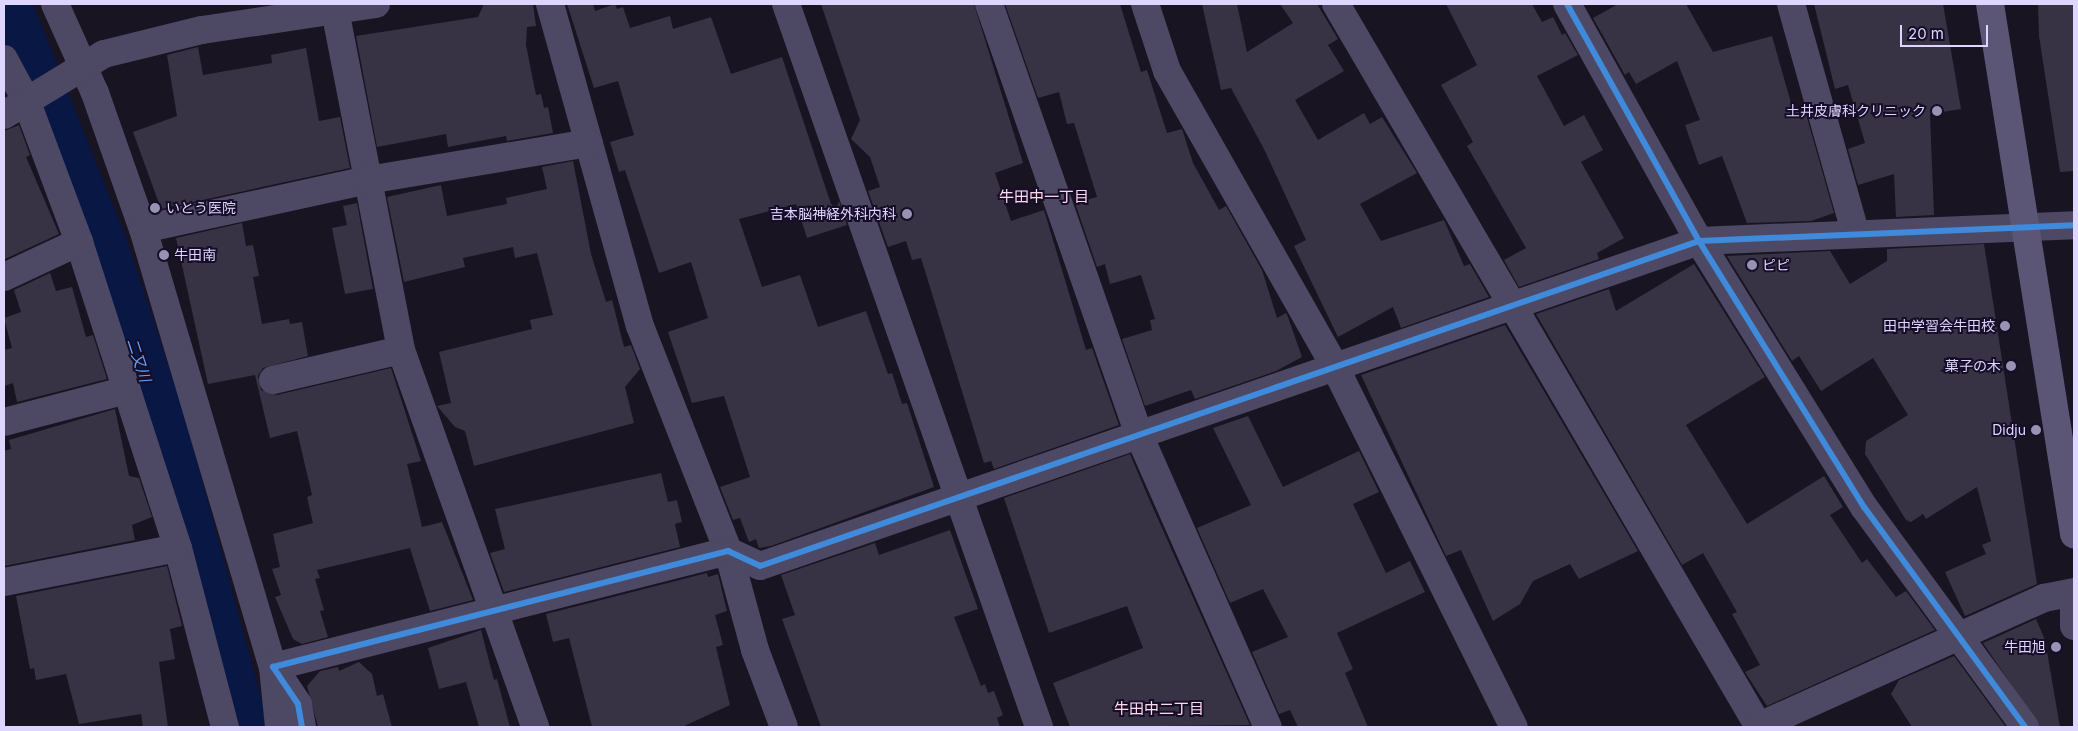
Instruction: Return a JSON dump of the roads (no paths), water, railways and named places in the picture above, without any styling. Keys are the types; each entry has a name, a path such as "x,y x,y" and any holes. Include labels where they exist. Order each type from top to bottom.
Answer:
{"street":[{"path":"55,4 78,69 143,229 273,668 279,727"},
{"path":"4,115 32,96 104,54 202,30 376,4"},
{"path":"550,4 640,326 728,551 755,650 784,727"},
{"path":"786,4 1039,727"},
{"path":"989,4 1139,435 1268,727"},
{"path":"1145,4 1167,71 1335,367 1514,727"},
{"path":"1336,4 1758,727 1957,635 2044,598 2074,592"},
{"path":"1567,4 1699,241 1864,507 2026,727"},
{"path":"1791,4 1855,231"},
{"path":"1990,4 2074,534"},
{"path":"335,10 401,350 493,614 535,727"},
{"path":"4,59 32,96 178,548 225,727"},
{"path":"143,229 368,180 589,144"},
{"path":"273,668 493,614 728,551 760,566 1699,241 1855,231 2074,225"},
{"path":"4,277 79,242"},
{"path":"273,380 401,350"},
{"path":"4,422 127,390"},
{"path":"4,582 178,548"},
{"path":"2074,608 2074,626"},
{"path":"273,668 298,704 302,727"}],"waterway":[{"name":"二又川","path":"5,4 102,248 159,420 242,727"}],"place":[{"name":"土井皮膚科クリニック","path":"1937,111"},
{"name":"いとう医院","path":"155,208"},
{"name":"吉本脳神経外科内科","path":"907,214"},
{"name":"牛田南","path":"164,255"},
{"name":"ピピ","path":"1752,265"},
{"name":"田中学習会牛田校","path":"2005,326"},
{"name":"菓子の木","path":"2011,366"},
{"name":"Didju","path":"2036,430"},
{"name":"牛田旭","path":"2056,647"}],"district":[{"name":"牛田中一丁目","path":"1044,197"},
{"name":"牛田中二丁目","path":"1159,709"}]}
